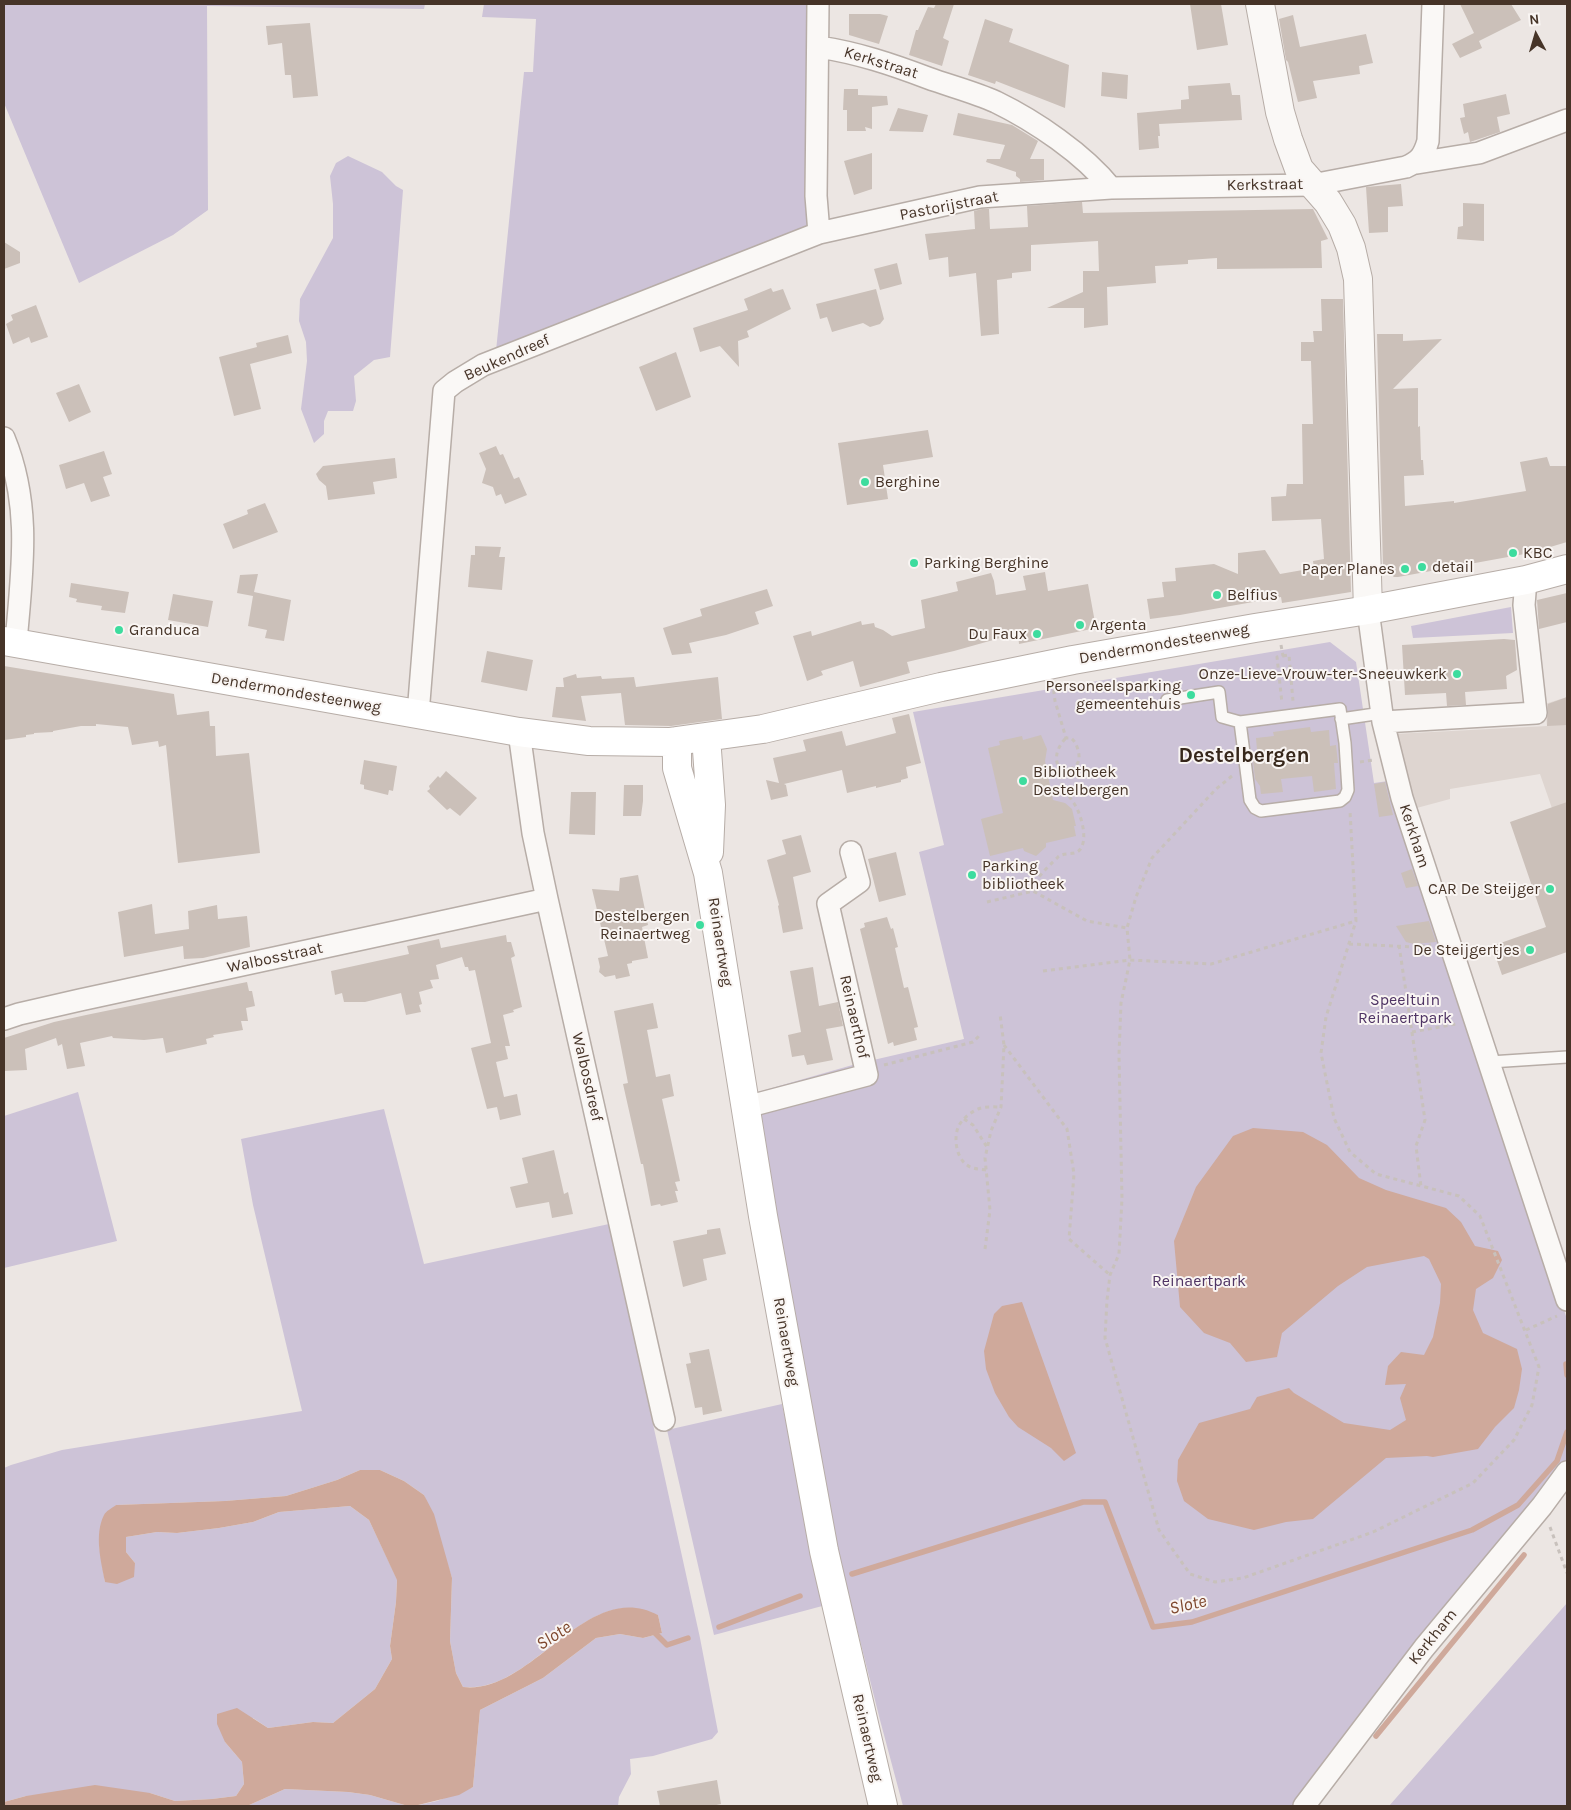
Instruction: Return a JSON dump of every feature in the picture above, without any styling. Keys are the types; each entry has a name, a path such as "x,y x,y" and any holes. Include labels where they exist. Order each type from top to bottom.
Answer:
{"main road":[{"name":"Dendermondesteenweg","path":"10,641 519,732 677,750 706,745 736,744 763,729 940,687 1278,624 1368,610 1526,580 1567,569"},
{"name":"Reinaertweg","path":"706,745 711,805 708,873"},
{"name":"Reinaertweg","path":"677,750 677,768 682,788 708,873 763,1216 824,1551 883,1806"}],"street":[{"name":"Kerkstraat","path":"818,4 816,196 819,233"},
{"path":"1260,4 1280,112 1288,140 1299,170 1312,184 1479,153 1567,120"},
{"path":"1417,163 1424,154 1428,141 1433,4"},
{"name":"Kerkstraat","path":"818,47 869,57 994,102 1031,121 1100,175 1111,188 1312,184 1328,202 1342,225 1351,248 1358,278 1368,610"},
{"name":"Pastorijstraat","path":"819,233 980,197 1111,188"},
{"name":"Beukendreef","path":"418,714 444,391 483,365 819,233"},
{"path":"4,438 20,494 24,541 10,641"},
{"path":"1382,717 1536,713 1524,605 1526,580"},
{"name":"Kerkham","path":"1368,610 1382,717 1402,798 1490,1062 1563,1308"},
{"name":"Walbosdreef","path":"519,732 533,833 664,1420"},
{"name":"Reinaerthof","path":"746,1107 867,1074 828,904 859,882 852,852"},
{"name":"Walbosstraat","path":"4,1019 80,1000 547,899"},
{"name":"Kerkham","path":"1304,1806 1424,1648 1542,1506 1567,1472"}],"lane":[{"path":"1167,700 1219,692 1222,716 1240,722 1340,709 1348,790 1344,797 1340,802 1261,811 1254,808 1250,800 1240,722"},
{"path":"1341,718 1382,717"},
{"path":"1490,1062 1567,1057"}],"path":[{"path":"1278,624 1282,656"},
{"path":"1289,655 1289,716 1277,657 1289,655"},
{"path":"1033,891 1036,880 1059,856 1076,854 1084,842 1078,812 1074,802 1062,787 1062,771 1058,767 1056,760 1057,752 1066,738 1055,701 1051,665"},
{"path":"1062,771 1071,770 1078,764 1079,759 1074,740 1066,738"},
{"path":"1346,764 1374,760"},
{"path":"1245,765 1216,790 1152,858 1136,897 1127,928 1130,960 1121,1003 1119,1054 1122,1200 1119,1254 1110,1276 1105,1338 1159,1530 1190,1574 1215,1582 1243,1578 1373,1532 1473,1483 1514,1440 1532,1405 1539,1367 1480,1216 1459,1196 1376,1174 1350,1152 1334,1118 1321,1053 1326,1017 1356,920 1348,790"},
{"path":"987,902 1033,891 1087,921 1127,928"},
{"path":"1043,971 1130,960 1210,964 1356,920"},
{"path":"1349,944 1416,947 1437,945"},
{"path":"1399,945 1425,1120 1416,1146 1421,1187"},
{"path":"985,1249 990,1210 985,1158 991,1131 1002,1107 1004,1045 1000,1014"},
{"path":"1412,1032 1461,1023"},
{"path":"866,1069 973,1042 979,1036"},
{"path":"1004,1045 1067,1129 1074,1174 1069,1239 1110,1276"},
{"path":"986,1170 969,1167 959,1155 956,1137 961,1122 977,1109 1002,1107"},
{"path":"964,1119 973,1125 987,1147"},
{"path":"1526,1330 1563,1308"},
{"path":"1542,1506 1567,1573"}],"shaded area":[{"path":"1567,697 1567,851 1540,774 1450,789 1450,799 1413,809 1394,734 1547,726 1545,704"},
{"path":"1253,1128 1303,1132 1327,1145 1359,1178 1386,1190 1446,1208 1461,1222 1475,1246 1498,1251 1502,1260 1493,1278 1476,1289 1473,1310 1483,1333 1517,1349 1522,1369 1514,1408 1495,1427 1478,1449 1433,1457 1386,1458 1313,1519 1286,1522 1254,1530 1208,1519 1184,1501 1177,1481 1178,1460 1199,1423 1250,1409 1257,1397 1289,1388 1294,1393 1344,1423 1390,1430 1406,1420 1400,1398 1406,1384 1385,1385 1388,1366 1401,1352 1424,1355 1433,1337 1440,1303 1441,1284 1429,1259 1424,1256 1367,1267 1338,1286 1282,1333 1277,1357 1246,1362 1230,1343 1204,1333 1180,1307 1174,1241 1196,1187 1233,1136"},
{"path":"1022,1302 1076,1453 1064,1461 1051,1448 1018,1427 1009,1417 995,1393 986,1369 984,1351 994,1314 1002,1306"},
{"path":"360,1470 380,1470 404,1481 424,1495 434,1514 452,1578 450,1641 456,1673 463,1687 489,1685 513,1674 583,1623 607,1611 632,1608 658,1615 662,1633 643,1638 620,1634 596,1638 543,1678 480,1710 473,1787 459,1795 408,1806 370,1795 285,1789 247,1806 4,1806 4,1802 26,1796 95,1785 150,1793 175,1801 236,1796 244,1784 242,1762 225,1742 217,1724 217,1714 237,1708 268,1728 313,1722 333,1723 375,1689 392,1659 390,1646 397,1580 369,1520 350,1506 279,1512 253,1522 219,1528 177,1533 157,1532 126,1537 126,1552 135,1563 134,1577 117,1584 105,1582 99,1548 99,1531 104,1515 116,1505 225,1501 286,1496 337,1480"}],"green space":[{"path":"4,4 425,4 424,9 207,6 208,210 173,235 79,283 4,103"},
{"path":"484,4 808,4 809,229 496,351 524,72 533,72 536,19 482,17"},
{"path":"348,156 382,172 396,186 403,190 390,357 374,360 354,376 356,401 353,411 328,411 324,421 324,434 314,443 301,409 307,361 306,342 299,321 300,299 333,238 333,204 330,176 336,163"},
{"path":"1511,607 1513,633 1413,638 1411,626"},
{"name":"Reinaertpark","path":"1330,642 1356,662 1374,783 1388,781 1567,1319 1567,1463 1295,1806 903,1806 837,1549 775,1213 758,1092 856,1064 964,1039 919,852 944,845 913,712"},
{"path":"78,1092 117,1241 4,1268 4,1116"},
{"path":"384,1109 424,1264 609,1224 700,1638 718,1732 712,1739 653,1756 630,1759 631,1774 619,1797 618,1806 414,1806 437,1801 473,1787 480,1710 543,1678 596,1638 620,1634 643,1638 662,1633 658,1615 629,1608 604,1613 583,1623 525,1666 505,1678 485,1686 463,1687 456,1673 450,1641 452,1578 424,1495 404,1481 380,1470 360,1470 337,1480 286,1496 225,1501 116,1505 99,1545 105,1582 135,1563 126,1552 126,1537 157,1532 177,1533 219,1528 253,1522 279,1512 350,1506 369,1520 397,1579 390,1646 392,1659 375,1689 333,1723 313,1722 268,1728 253,1718 225,1742 242,1762 244,1784 236,1796 175,1801 150,1793 26,1796 4,1802 4,1468 62,1450 302,1411 253,1205 241,1139"},
{"path":"782,1404 826,1605 714,1635 667,1430"},
{"path":"1567,1603 1567,1806 1389,1806"},
{"path":"285,1789 370,1795 408,1806 247,1806"}],"building":[{"path":"936,4 954,4 943,38 949,41 942,66 909,55 916,30 918,30 928,7 934,8"},
{"path":"1190,4 1221,4 1228,45 1197,50"},
{"path":"1460,4 1511,4 1521,20 1479,41 1482,48 1460,58 1452,44 1474,33"},
{"path":"849,14 880,14 888,16 879,44 849,35"},
{"path":"1293,15 1300,47 1366,34 1373,63 1359,66 1360,74 1313,81 1317,98 1298,102 1286,60 1279,19"},
{"path":"985,19 1013,29 1009,42 1069,65 1065,108 996,81 995,84 968,75"},
{"path":"310,23 318,96 293,98 291,75 285,75 282,43 268,45 266,26"},
{"path":"1102,72 1128,75 1127,99 1101,96"},
{"path":"1230,83 1232,95 1240,95 1242,120 1159,124 1159,148 1139,150 1137,113 1181,109 1181,100 1189,99 1188,86"},
{"path":"844,89 858,89 858,95 887,96 888,105 872,107 872,129 865,127 866,131 847,131 847,110 843,110"},
{"path":"1506,94 1510,114 1497,117 1500,132 1470,142 1468,132 1464,134 1460,118 1465,117 1463,104"},
{"path":"898,108 928,115 923,132 889,131"},
{"path":"958,113 1012,125 1038,141 1030,159 1044,159 1044,180 1020,182 1016,172 986,162 987,159 1000,159 1005,145 953,135"},
{"path":"872,153 872,189 854,195 844,161"},
{"path":"1401,184 1403,206 1388,207 1388,232 1369,233 1366,187"},
{"path":"1082,202 1083,213 1313,209 1328,239 1321,241 1322,268 1217,269 1217,258 1188,260 1188,264 1155,266 1156,283 1107,287 1108,325 1084,328 1084,308 1047,308 1083,292 1083,271 1099,271 1098,241 1031,245 1031,271 1012,273 1012,278 997,280 999,334 981,336 976,273 949,277 948,257 929,260 925,234 975,229 974,211 982,209 989,209 990,229 1028,227 1027,206"},
{"path":"1463,203 1484,204 1484,241 1457,239 1458,227 1463,226"},
{"path":"4,242 20,252 20,263 4,269"},
{"path":"897,263 902,284 880,290 874,269"},
{"path":"771,288 773,292 783,289 791,309 747,331 749,337 738,341 739,367 720,346 700,352 693,328 748,310 744,299"},
{"path":"876,289 884,319 880,324 870,327 863,323 832,332 827,317 820,319 816,304"},
{"path":"1321,299 1343,299 1351,592 1282,603 1281,597 1150,619 1147,599 1164,597 1162,582 1176,581 1175,568 1214,564 1238,574 1238,553 1265,550 1280,574 1314,568 1313,561 1324,559 1321,519 1272,521 1271,497 1286,496 1287,484 1303,484 1302,424 1313,424 1311,361 1301,361 1301,342 1314,342 1313,331 1322,331"},
{"path":"36,305 48,337 31,343 29,337 13,344 6,324 13,320 11,315"},
{"path":"1377,334 1403,334 1403,341 1442,339 1393,389 1418,388 1418,427 1420,426 1421,460 1423,460 1424,475 1404,476 1405,506 1454,501 1454,503 1526,491 1520,462 1547,457 1550,466 1567,466 1567,542 1530,553 1398,577 1394,577 1383,568"},
{"path":"288,335 292,353 250,364 261,409 234,416 219,357 257,347 256,343"},
{"path":"676,352 691,397 656,411 639,367"},
{"path":"79,384 91,412 69,422 56,393"},
{"name":"Berghine","path":"928,430 933,457 883,465 888,499 847,505 838,443"},
{"path":"496,446 500,455 503,454 514,479 519,477 527,495 505,504 501,494 496,496 493,487 482,483 486,469 479,453"},
{"path":"104,451 112,474 103,477 110,496 91,502 84,483 66,489 59,465"},
{"path":"395,458 397,478 373,482 375,494 328,500 326,486 319,480 316,474 323,466"},
{"path":"265,503 278,532 233,549 223,524 248,514 247,510"},
{"path":"475,546 501,547 499,557 505,557 502,590 468,587 471,555 475,555"},
{"path":"1045,572 1048,591 1088,584 1096,628 1019,644 1018,633 907,662 910,673 860,687 853,661 821,671 823,675 807,681 793,636 811,631 812,636 861,621 862,625 874,623 875,627 892,636 925,628 921,600 958,591 956,582 991,573 996,595 1026,590 1023,576"},
{"path":"258,574 254,592 291,600 284,641 265,638 267,630 248,626 253,596 237,593 240,575"},
{"path":"71,583 129,592 125,613 101,610 102,606 76,602 77,599 69,597"},
{"path":"767,589 773,606 755,612 759,624 726,635 689,643 692,653 672,655 663,628 702,616 700,609"},
{"path":"1567,593 1567,622 1539,629 1537,600"},
{"path":"173,594 213,601 208,627 168,620"},
{"name":"Onze-Lieve-Vrouw-ter-Sneeuwkerk","path":"1515,640 1517,670 1506,676 1507,689 1465,692 1466,705 1447,706 1446,693 1405,695 1402,645"},
{"path":"487,651 533,660 527,691 481,682"},
{"path":"4,666 174,694 177,715 209,711 210,726 215,726 216,756 249,753 260,853 178,863 166,745 159,747 158,741 132,745 128,727 96,724 96,726 81,726 53,732 34,733 26,735 26,737 4,740"},
{"path":"576,674 577,678 601,676 602,679 634,677 636,687 718,677 722,719 671,726 625,725 621,693 581,696 586,721 552,717 556,687 564,687 563,678"},
{"path":"1567,697 1567,725 1547,726 1548,704"},
{"path":"909,714 921,763 906,767 908,778 901,780 901,782 847,793 842,770 784,784 786,785 788,796 771,800 766,780 779,783 773,758 806,751 803,740 842,731 846,746 896,733 892,718"},
{"path":"1310,727 1311,732 1329,730 1330,746 1336,745 1338,763 1334,763 1336,789 1314,792 1312,776 1281,779 1283,792 1261,794 1260,786 1255,779 1253,761 1257,750 1256,738 1274,736 1273,732"},
{"name":"Bibliotheek Destelbergen","path":"1041,735 1047,749 1045,761 1053,800 1065,803 1072,809 1076,836 1046,843 1046,847 1036,856 1024,851 1023,848 990,856 981,819 1003,813 988,748 1000,745 999,741 1022,736 1023,740"},
{"path":"364,760 397,766 393,791 389,790 388,795 364,789 364,785 360,784"},
{"path":"446,771 477,798 460,816 450,808 447,810 427,791 438,776 440,778"},
{"path":"1385,782 1393,815 1379,817 1374,784"},
{"path":"624,785 643,785 641,816 623,816"},
{"path":"571,792 596,792 595,835 569,834"},
{"name":"CAR De Steijger","path":"1567,802 1567,952 1502,975 1492,946 1546,927 1510,822"},
{"path":"801,835 811,872 793,877 803,929 783,933 779,905 767,860 786,854 782,840"},
{"path":"896,852 906,895 879,902 868,859"},
{"path":"1412,869 1418,886 1406,888 1401,873"},
{"path":"638,875 648,925 642,927 648,958 632,961 632,963 627,964 630,976 616,979 615,975 605,977 599,972 598,958 608,956 592,889 619,891 620,878"},
{"path":"152,904 155,934 189,929 188,911 217,905 218,919 247,916 250,947 203,958 184,959 183,946 124,957 118,912"},
{"path":"887,917 891,929 893,928 898,947 895,948 904,988 908,987 918,1027 914,1028 917,1040 894,1046 893,1042 888,1044 860,929 865,927 864,923"},
{"path":"1429,921 1436,942 1414,944 1406,942 1396,926"},
{"path":"506,935 507,942 511,942 515,956 511,958 522,1007 513,1010 514,1012 503,1015 510,1046 505,1046 508,1059 496,1062 504,1097 517,1094 521,1115 500,1120 497,1107 487,1109 471,1048 491,1043 475,970 469,971 468,967 465,967 462,957 436,965 439,979 430,980 433,988 419,992 422,1004 419,1005 421,1012 406,1015 401,993 365,1002 344,1002 342,993 335,995 331,971 409,954 407,946 439,939 441,948"},
{"path":"813,967 819,1006 838,1002 843,1026 826,1029 833,1060 807,1065 804,1055 792,1057 788,1035 801,1032 790,971"},
{"path":"247,982 249,991 252,991 255,1006 246,1008 248,1021 241,1021 243,1030 213,1035 214,1037 206,1039 207,1044 166,1053 163,1038 144,1040 113,1038 112,1036 80,1043 85,1066 67,1069 62,1044 58,1046 56,1038 25,1049 27,1070 4,1071 4,1038 54,1022"},
{"path":"653,1003 658,1028 647,1030 656,1077 670,1074 674,1096 662,1099 680,1181 675,1182 678,1191 675,1191 678,1202 661,1206 660,1204 651,1206 643,1164 641,1164 623,1084 628,1083 614,1011"},
{"path":"554,1150 564,1194 568,1192 573,1214 552,1218 549,1202 516,1208 510,1187 528,1183 522,1158"},
{"path":"720,1228 726,1254 703,1259 707,1280 683,1287 673,1241 707,1234 707,1230"},
{"path":"709,1349 722,1411 703,1415 702,1407 695,1408 686,1364 691,1363 689,1353"},
{"path":"717,1780 721,1804 712,1806 660,1806 657,1791"}],"waterway":[{"name":"Slote","path":"1567,1364 1567,1375"},
{"name":"Slote","path":"852,1574 1083,1502 1105,1502 1153,1627 1192,1622 1472,1530 1518,1505 1557,1461 1567,1432"},
{"path":"1376,1736 1524,1555"},
{"name":"Slote","path":"719,1627 800,1596"},
{"name":"Slote","path":"652,1630 667,1645 688,1638"}],"place":[{"name":"Berghine","path":"865,482"},
{"name":"KBC","path":"1513,553"},
{"name":"Parking Berghine","path":"914,563"},
{"name":"detail","path":"1422,567"},
{"name":"Paper Planes","path":"1405,569"},
{"name":"Belfius","path":"1217,595"},
{"name":"Argenta","path":"1080,625"},
{"name":"Granduca","path":"119,630"},
{"name":"Du Faux","path":"1037,634"},
{"name":"Onze-Lieve-Vrouw-ter-Sneeuwkerk","path":"1457,674"},
{"name":"Personeelsparking gemeentehuis","path":"1191,695"},
{"name":"Bibliotheek Destelbergen","path":"1023,781"},
{"name":"Parking bibliotheek","path":"972,875"},
{"name":"CAR De Steijger","path":"1550,889"},
{"name":"Destelbergen Reinaertweg","path":"700,925"},
{"name":"De Steijgertjes","path":"1530,950"}],"district":[{"name":"Destelbergen","path":"1244,756"}],"park label":[{"name":"Speeltuin Reinaertpark","path":"1405,1009"}]}
